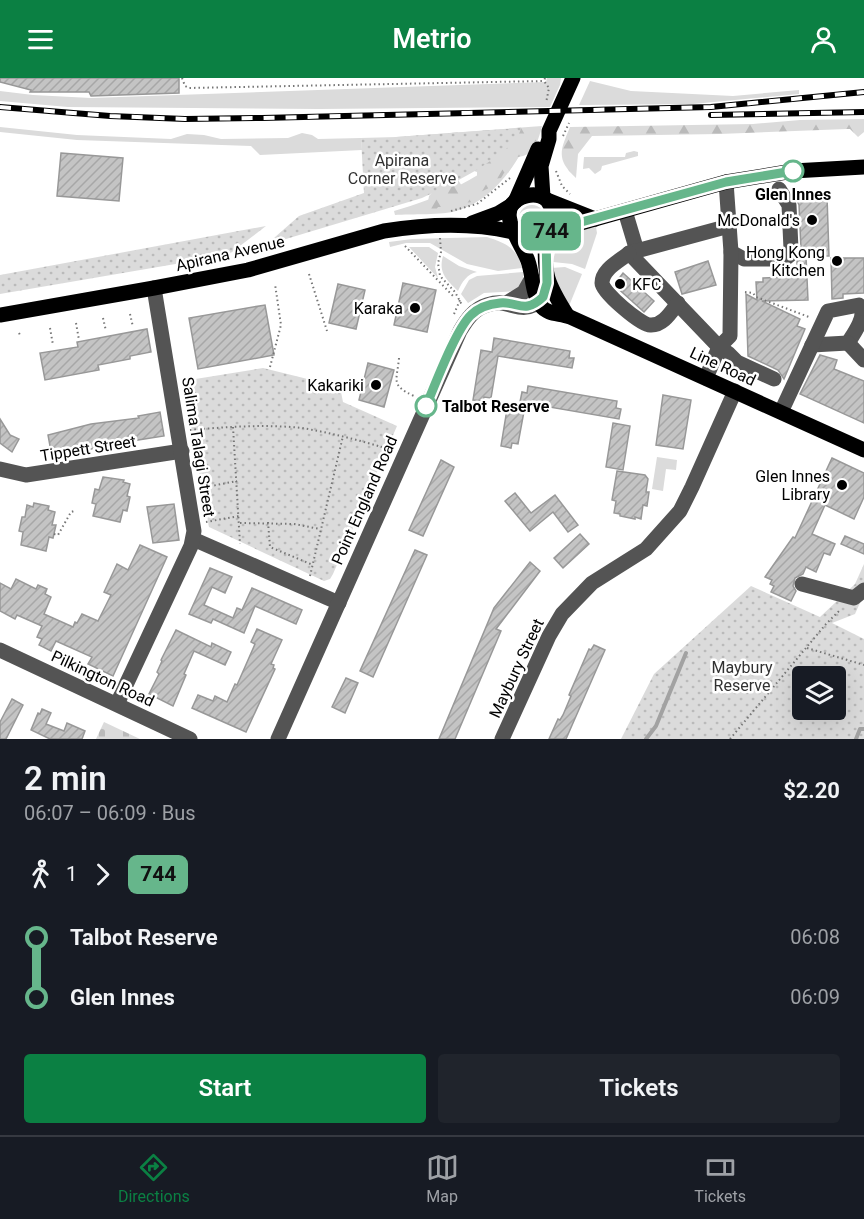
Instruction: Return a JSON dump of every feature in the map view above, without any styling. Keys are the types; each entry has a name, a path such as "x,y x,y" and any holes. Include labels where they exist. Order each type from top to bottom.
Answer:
{"main road":[{"path":"567,315 528,260 508,218 543,137 549,131 573,78"},
{"path":"539,301 539,278 548,234 554,222 554,215 545,198 540,166 549,139 549,131"},
{"path":"514,233 531,241 595,219 726,182 793,171 864,167"},
{"path":"514,204 524,196 532,195 545,198 595,219"},
{"name":"Apirana Avenue","path":"0,315 248,270 384,231 466,224 499,213 514,204"},
{"name":"Apirana Avenue","path":"466,224 514,233"},
{"name":"Line Road","path":"539,301 548,311 567,315 864,450"}],"street":[{"path":"706,378 719,347 730,336 730,252 726,182"},
{"path":"730,252 744,259 753,260 785,259 790,255 789,205 780,189"},
{"path":"625,211 633,252 678,303 719,347 737,362 774,379"},
{"path":"678,303 667,317 658,323 649,325 639,321 604,290 602,283 609,269 633,252 729,226"},
{"name":"Point England Road","path":"278,739 460,331 472,314 481,308 508,302 524,292 539,278"},
{"name":"Salima Talagi Street","path":"117,704 193,539 194,525 154,288"},
{"name":"Point England Road","path":"508,302 522,307 539,301"},
{"path":"781,412 828,311 859,305 863,308 864,314 848,343"},
{"path":"812,345 848,343 864,360"},
{"name":"Maybury Street","path":"502,739 549,636 562,614 592,583 646,549 680,511 735,392"},
{"name":"Tippett Street","path":"0,469 26,475 182,451"},
{"path":"193,539 339,603"},
{"path":"802,584 859,594"},
{"name":"Pilkington Road","path":"0,650 190,739"}],"path":[{"path":"182,78 185,86 189,88 544,81 545,78"},
{"path":"560,142 572,117"},
{"path":"555,169 562,186 573,196"},
{"path":"466,208 483,200 512,175"},
{"path":"440,237 441,252 438,263 440,276 465,307"},
{"path":"405,246 454,297"},
{"path":"309,274 327,331"},
{"path":"270,368 281,325 275,284"},
{"path":"730,291 753,293 756,297 823,322"},
{"path":"319,306 325,305"},
{"path":"130,314 133,327"},
{"path":"104,318 106,331"},
{"path":"76,323 79,340"},
{"path":"50,328 53,345"},
{"path":"399,358 396,381 400,390 414,396"},
{"path":"393,386 398,386"},
{"path":"184,431 233,427 300,428 343,436 395,451"},
{"path":"233,427 240,545"},
{"path":"310,577 343,436"},
{"path":"195,489 237,481"},
{"path":"54,534 58,535 71,512 74,511"},
{"path":"202,523 239,516"},
{"path":"240,524 268,522 321,529"},
{"path":"268,522 270,547 313,565"},
{"path":"730,739 826,624 859,594"},
{"path":"807,648 864,664"}],"green space":[{"path":"547,78 561,78 550,107 319,109 68,107 0,101 0,91 91,98 546,82"},
{"path":"590,81 631,91 733,96 799,90 799,94 693,104 579,105"},
{"path":"864,119 864,132 858,137 850,129 592,136 578,154 576,178 565,165 562,154 570,127 753,124 800,120"},
{"path":"542,126 532,150 524,156 510,157 513,165 508,173 504,173 501,178 489,181 489,188 476,194 473,202 463,203 452,199 450,205 438,207 434,213 426,213 429,196 448,174 458,180 462,186 477,180 477,172 474,171 478,159 396,137"},
{"path":"0,127 77,135 171,139 187,134 221,139 288,138 302,133 318,139 361,138 362,150 260,155 251,146 77,140 0,132"},
{"name":"Apirana Corner Reserve","path":"521,128 517,138 494,158 479,169 433,193 266,245 299,216 364,193 361,138"},
{"path":"512,151 521,153 502,180 486,196 467,207 435,214 395,215 394,211 442,194 471,179"},
{"path":"638,152 638,156 602,166 601,170 595,174 589,168 583,169 584,157 625,157 626,153"},
{"path":"532,205 541,209 545,218 541,227 532,231 523,227 519,218 523,209"},
{"path":"266,226 228,255 0,294 0,275"},
{"path":"596,227 597,233 585,269 572,264 553,262 558,245 566,235"},
{"path":"487,237 510,247 522,268 498,271 467,264 430,243 406,243 390,247 389,242 412,239"},
{"path":"409,247 429,247 438,253 435,267 438,278"},
{"path":"443,256 459,266 477,272 465,279 458,291 447,280 443,272"},
{"path":"565,267 582,274 569,306 564,302 551,268"},
{"path":"523,272 523,280 516,291 484,293 468,303 461,294 469,280 477,276"},
{"name":"Talbot Reserve","path":"263,368 340,387 343,402 397,426 333,574 330,579 324,581 209,527 183,381"},
{"path":"657,457 677,460 676,470 666,469 663,491 652,489"},
{"name":"Maybury Reserve","path":"864,564 864,594 855,614 832,623 864,639 864,739 621,739 654,674 751,586 820,617 855,584"},
{"path":"104,722 140,739 96,739"}],"building":[{"path":"0,78 179,78 179,93 91,96 89,92 30,92 31,90 0,82"},
{"path":"61,153 123,158 119,201 57,196"},
{"path":"795,196 827,196 829,256 806,256 808,300 762,301 800,319 797,326 805,329 784,379 778,370 748,356 746,294 757,300 756,282 763,282 763,278 788,277 788,275 797,274 797,262 801,249 799,205"},
{"path":"831,258 864,258 864,293 843,294 843,298 832,299"},
{"path":"708,261 716,285 682,294 675,272"},
{"path":"623,273 654,301 644,312 614,285"},
{"name":"Karaka","path":"403,283 436,290 427,332 394,325"},
{"path":"338,284 365,290 356,329 329,323"},
{"path":"265,305 274,355 198,369 189,318"},
{"path":"147,329 151,352 98,365 99,370 45,380 40,353 78,347 77,342"},
{"path":"494,338 570,351 569,358 574,358 572,368 498,356 491,398 484,397 483,401 473,400 481,350 492,352"},
{"path":"820,355 837,360 834,369 864,381 864,423 800,394"},
{"name":"Kakariki","path":"368,363 394,370 384,407 359,400"},
{"path":"528,386 617,401 616,408 621,409 619,419 520,402 522,392 527,393"},
{"path":"663,395 691,400 683,449 656,445"},
{"path":"508,403 525,406 518,444 512,443 511,448 501,446"},
{"path":"160,412 164,436 132,441 132,444 74,451 74,453 52,457 48,435 91,424 139,418 138,416"},
{"path":"0,419 10,435 19,439 12,452 0,443"},
{"path":"613,423 630,426 623,470 606,467"},
{"path":"832,458 864,473 864,497 854,519 825,505 812,534 835,544 830,555 824,553 816,572 806,567 803,574 795,578 793,586 796,591 791,601 771,592 774,586 770,584 772,580 765,577 793,537 795,538"},
{"path":"441,460 454,467 423,536 409,530"},
{"path":"617,471 645,475 648,479 647,506 643,505 641,519 614,513 616,501 612,500"},
{"path":"103,477 124,480 123,482 130,484 127,511 123,510 120,522 93,516 96,504 92,503 95,489 99,490"},
{"path":"515,493 531,513 555,495 578,525 568,532 553,512 530,531 505,501"},
{"path":"34,503 49,506 48,510 55,512 52,525 56,525 53,538 49,537 46,551 21,545 23,532 19,531 22,517 25,517 27,505 33,507"},
{"path":"174,504 179,540 153,543 147,507"},
{"path":"580,534 589,544 563,568 554,558"},
{"path":"845,536 864,544 864,554 841,544"},
{"path":"140,545 167,557 113,676 88,664 92,657 56,641 51,651 39,645 42,639 37,637 42,626 17,615 15,619 0,611 0,583 11,589 16,579 36,589 38,585 47,589 45,594 51,597 44,614 73,627 82,614 98,621 111,595 104,592 117,564 128,570"},
{"path":"415,550 427,555 373,677 360,671"},
{"path":"530,562 540,571 496,629 501,631 455,739 439,739 494,608"},
{"path":"210,568 232,577 225,593 212,587 204,605 233,618 237,608 242,610 252,588 302,610 296,624 255,606 244,633 213,619 211,623 189,614"},
{"path":"257,629 282,640 271,664 275,669 246,732 192,708 198,695 213,701 215,696 227,702 255,644 251,642"},
{"path":"176,630 211,647 212,643 231,652 225,665 194,651 173,706 149,694 159,674 157,672 161,660"},
{"path":"594,645 605,650 566,739 549,739 558,719 560,720 563,715 589,649 591,650"},
{"path":"346,678 358,683 345,713 332,707"},
{"path":"12,699 23,705 6,739 0,739 0,722"},
{"path":"42,709 51,713 46,724 64,731 67,723 85,731 82,739 50,739 31,730"}],"waterway":[{"path":"646,739 656,726 686,653"},
{"path":"856,739 860,729 864,729"}],"railway":[{"path":"0,107 110,116 185,119 262,118 711,107 864,92"},
{"path":"711,115 864,112"}],"bus line":[{"name":"744","path":"426,406 460,331 472,314 486,306 499,303 508,302 519,307 527,306 543,297 547,283 545,250 546,236 549,231 726,182 793,171"}],"place":[{"name":"Glen Innes","path":"793,171"},
{"name":"McDonald's","path":"812,220"},
{"name":"Hong Kong Kitchen","path":"837,261"},
{"name":"KFC","path":"620,284"},
{"name":"Karaka","path":"415,308"},
{"name":"Kakariki","path":"376,385"},
{"name":"Talbot Reserve","path":"426,406"},
{"name":"Glen Innes Library","path":"842,485"}]}
